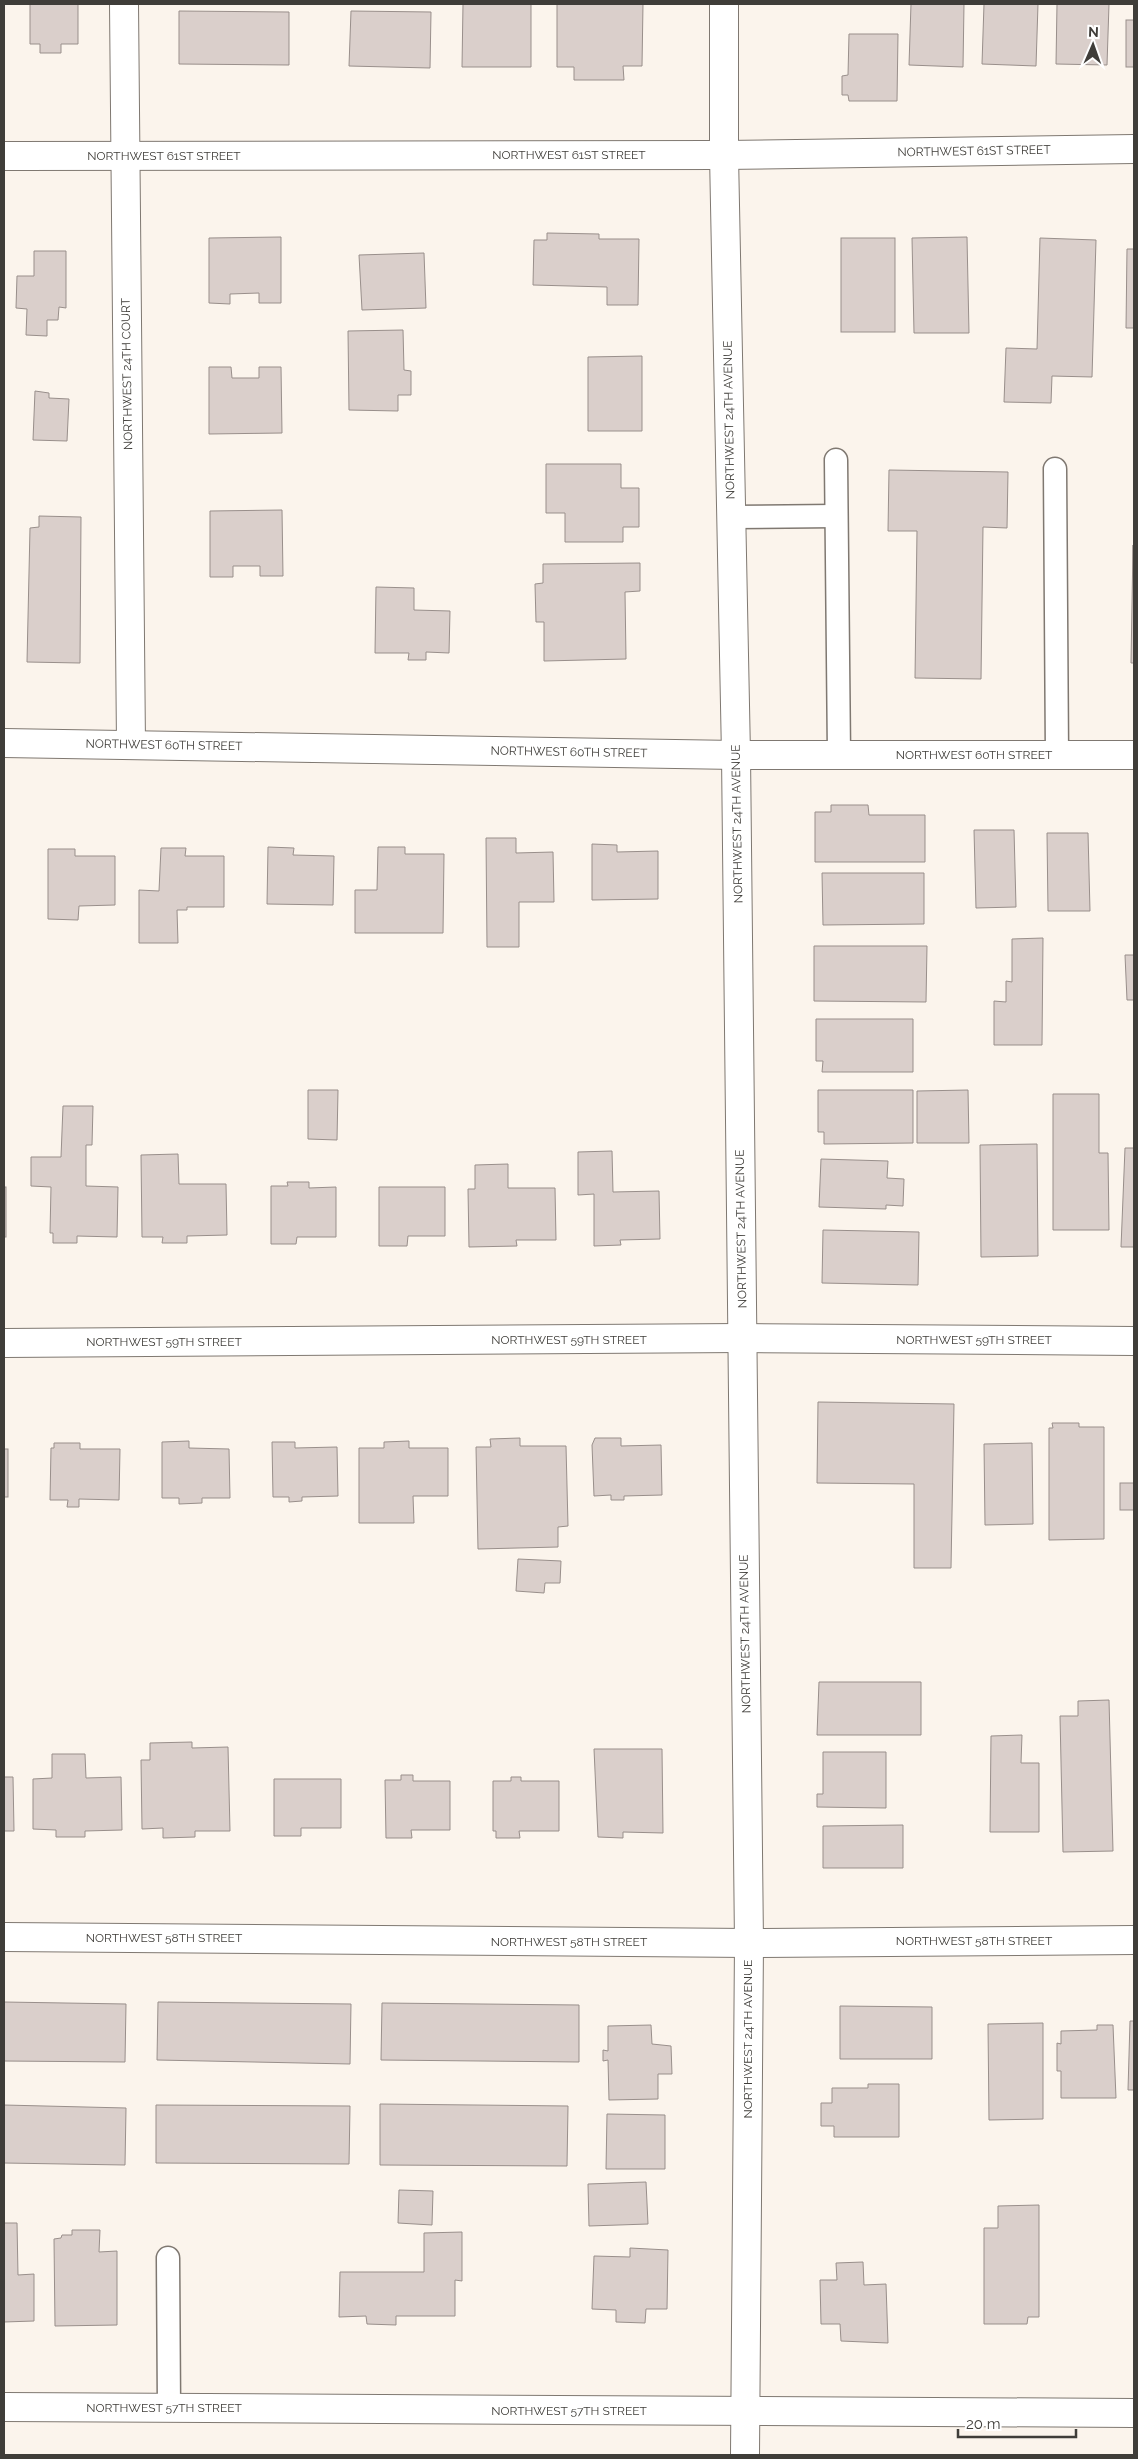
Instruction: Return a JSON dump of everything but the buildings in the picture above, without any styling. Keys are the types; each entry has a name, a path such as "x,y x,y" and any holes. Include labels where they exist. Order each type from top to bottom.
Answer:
{"street":[{"name":"NORTHWEST 24TH COURT","path":"124,4 131,744"},
{"name":"NORTHWEST 24TH AVENUE","path":"724,4 724,155 736,755 749,1943 745,2455"},
{"name":"NORTHWEST 61ST STREET","path":"4,156 724,155 1134,149"},
{"name":"NORTHWEST 60TH STREET","path":"4,743 736,755 1134,756"},
{"name":"NORTHWEST 59TH STREET","path":"4,1344 742,1338 1134,1341"},
{"name":"NORTHWEST 58TH STREET","path":"4,1937 749,1943 1134,1940"},
{"name":"NORTHWEST 57TH STREET","path":"4,2407 1134,2413"}],"lane":[{"path":"836,460 839,755"},
{"path":"1056,469 1057,756"},
{"path":"731,517 836,516"},
{"path":"168,2258 169,2408"}]}
